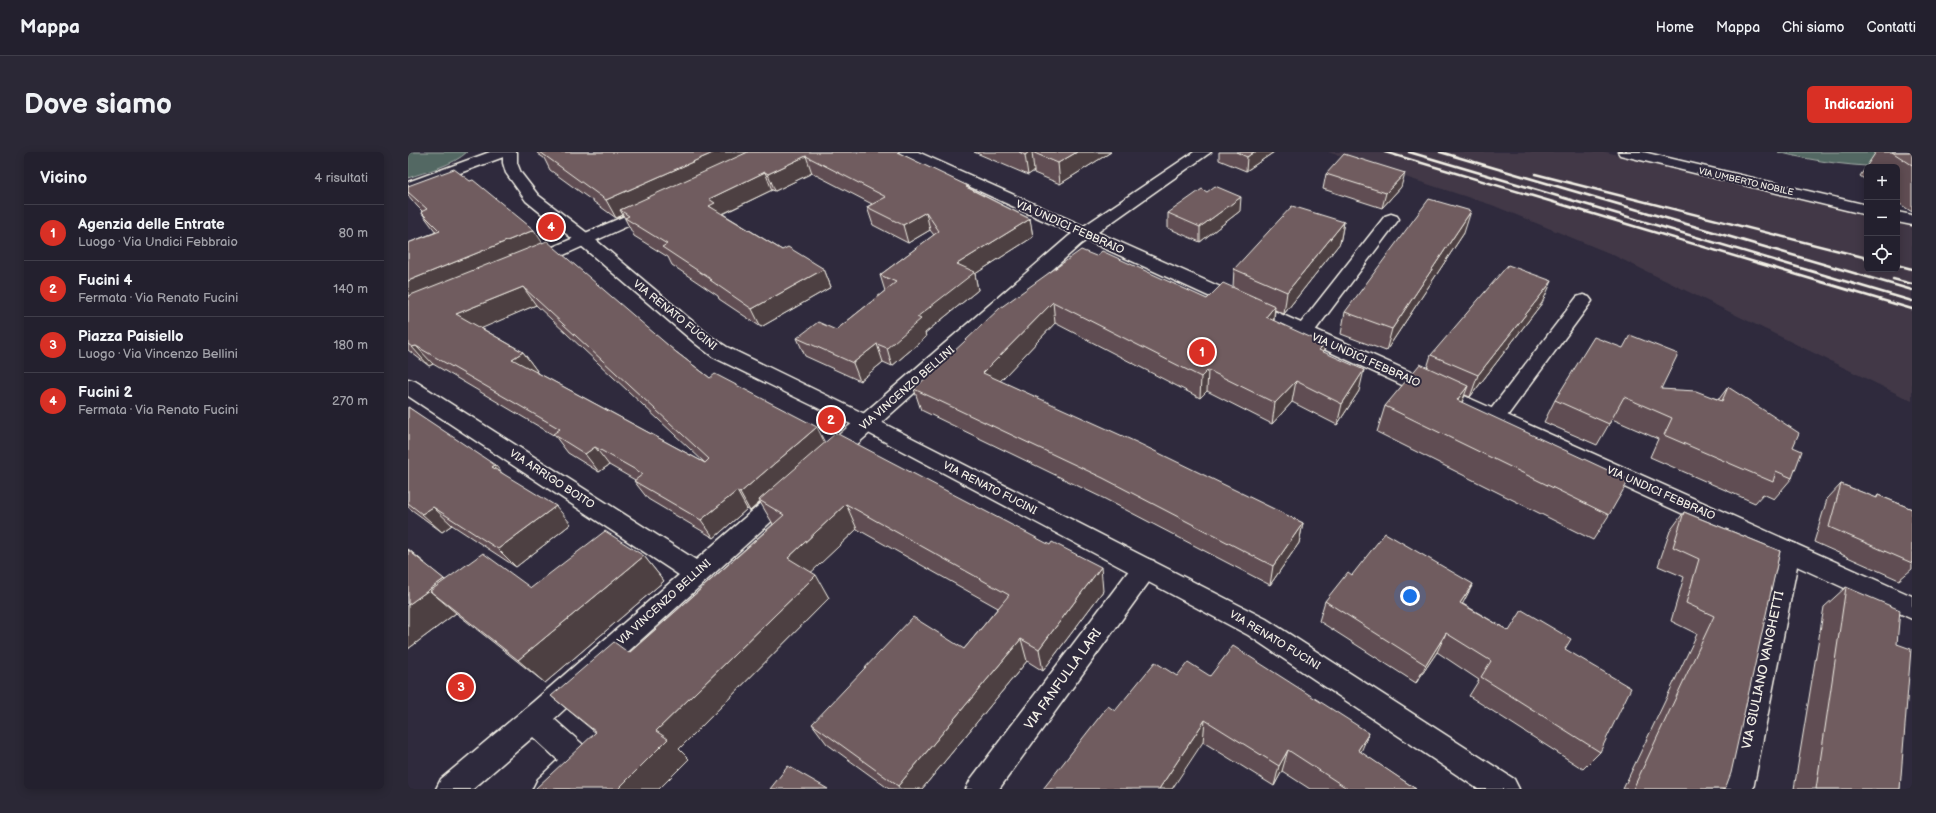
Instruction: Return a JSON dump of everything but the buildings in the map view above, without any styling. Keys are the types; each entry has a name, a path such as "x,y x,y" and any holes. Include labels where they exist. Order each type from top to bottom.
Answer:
{"street":[{"path":"408,187 504,152"},
{"name":"VIA RENATO FUCINI","path":"510,152 510,163 514,173 532,198 720,352 866,423 1257,627 1504,789"},
{"name":"VIA UNDICI FEBBRAIO","path":"906,152 1912,608"},
{"name":"VIA VINCENZO BELLINI","path":"451,789 533,719 866,423 1084,234 1204,152"},
{"name":"VIA UMBERTO NOBILE","path":"1625,152 1864,209"},
{"path":"517,269 663,204"},
{"path":"1900,218 1912,220"},
{"path":"1304,332 1391,219"},
{"path":"1495,418 1583,301"},
{"name":"VIA ARRIGO BOITO","path":"408,386 696,573"},
{"name":"VIA GIULIANO VANGHETTI","path":"1738,789 1788,551"},
{"name":"VIA FANFULLA LARI","path":"981,789 1145,568"},
{"path":"533,719 579,760 548,789"}],"shaded area":[{"path":"1328,152 1606,152 1754,189 1864,214 1864,272 1900,272 1900,223 1912,225 1912,401 1609,253 1492,205"}],"green space":[{"path":"408,152 467,152 455,161 431,171 408,178"},
{"path":"1778,152 1912,152 1900,164 1864,164 1864,166 1807,159"}],"railway":[{"path":"1385,152 1912,309"},
{"path":"1409,152 1912,301"},
{"path":"1440,152 1912,290"},
{"path":"1535,174 1864,257"},
{"path":"1900,266 1912,269"},
{"path":"1893,279 1912,284"}],"place":[{"name":"Fucini 2","path":"551,227"},
{"name":"Agenzia delle Entrate","path":"1202,352"},
{"name":"Fucini 4","path":"831,420"},
{"name":"Piazza Paisiello","path":"461,687"}]}
